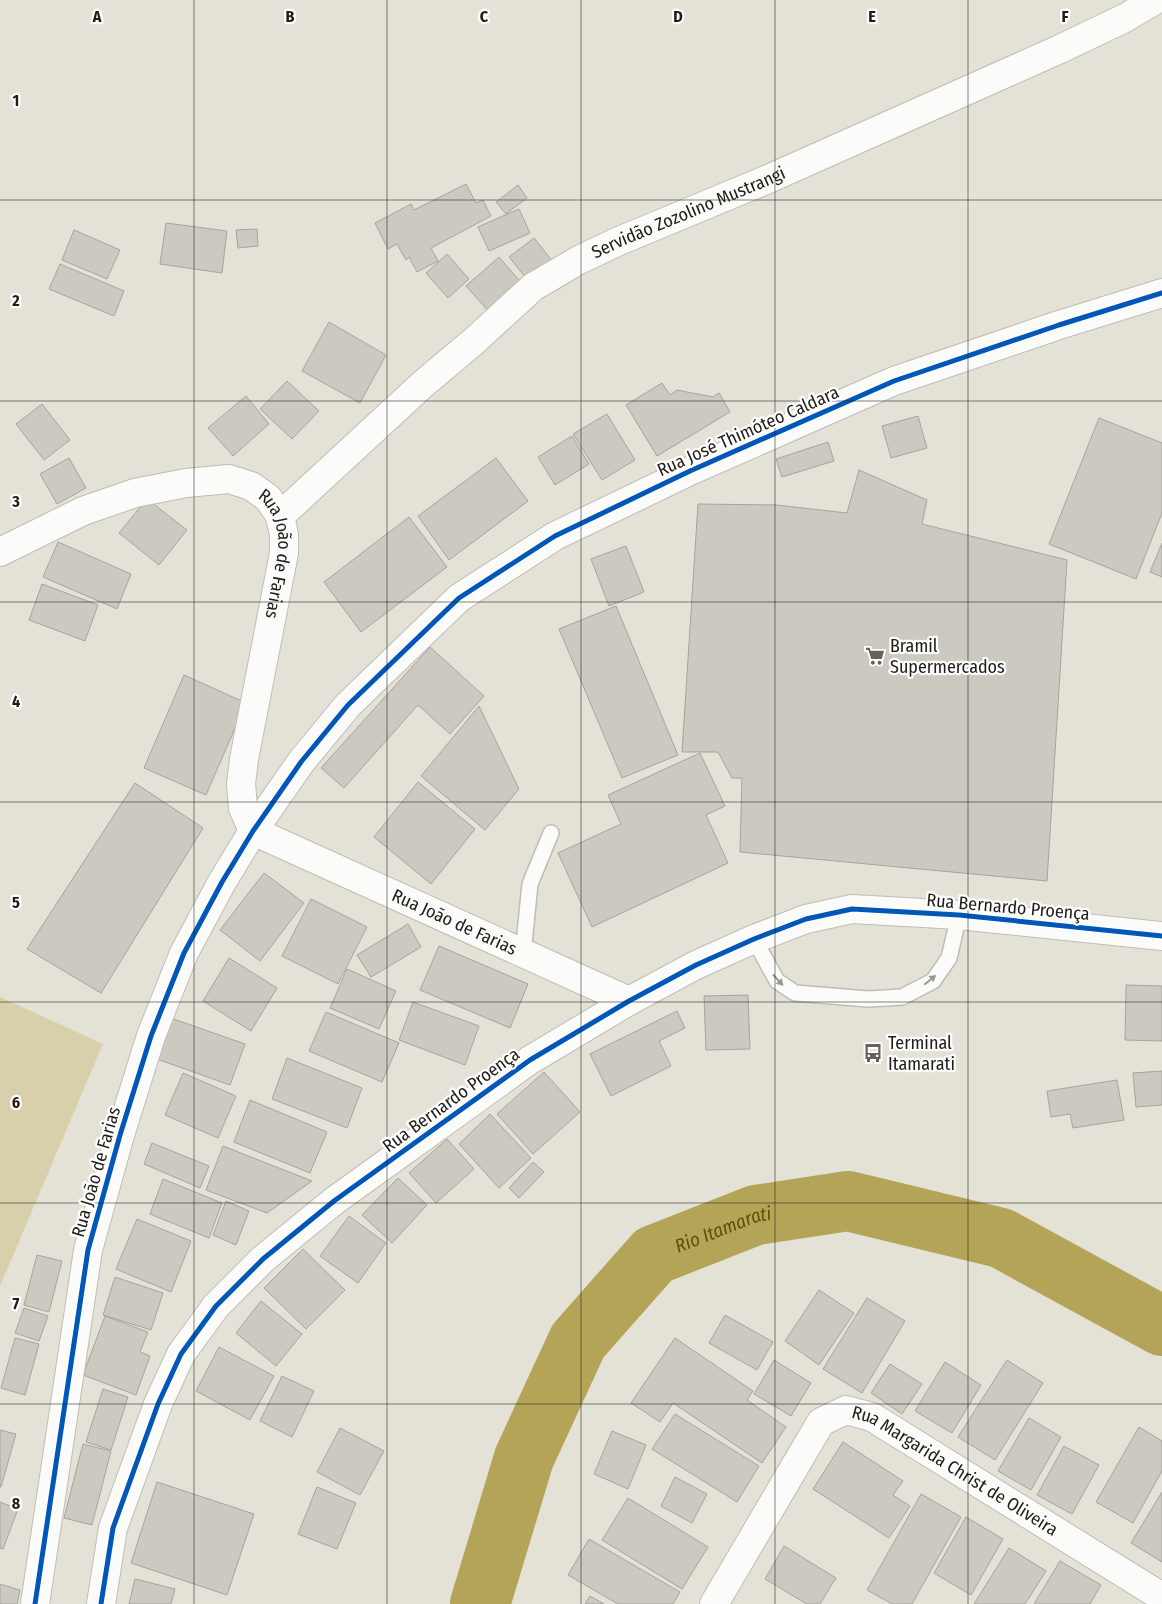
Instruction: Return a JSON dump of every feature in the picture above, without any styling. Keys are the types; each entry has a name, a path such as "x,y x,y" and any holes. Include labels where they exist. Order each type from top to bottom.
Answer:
{"street":[{"name":"Servidão Zozolino Mustrangi","path":"280,516 423,384 533,288 579,260 619,241 766,180 1060,49 1125,18 1155,0"},
{"name":"Rua José Thimóteo Caldara","path":"254,831 301,762 348,705 459,598 555,536 690,471 894,381 1058,325 1162,293"},
{"name":"Rua João de Farias","path":"0,552 83,511 135,493 186,483 229,479 251,486 268,498 280,516 284,535 284,553 241,784 243,808 254,831 629,1000"},
{"name":"Rua João de Farias","path":"36,1604 88,1250 120,1135 151,1036 184,953 222,882 254,831"},
{"name":"Rua Bernardo Proença","path":"101,1604 113,1528 158,1404 181,1354 216,1306 263,1259 334,1201 530,1060 629,1000 754,938 806,919 852,909 959,915 1162,936"},
{"name":"Rua Margarida Christ de Oliveira","path":"714,1604 821,1422 846,1410 872,1417 1162,1597"}],"lane":[{"path":"523,952 530,884 551,834"},
{"path":"754,938 777,982 795,994 868,999 902,997 933,981 949,958 959,915"}],"shaded area":[{"path":"0,997 103,1044 0,1286"}],"building":[{"path":"466,184 476,203 483,200 491,216 431,248 438,261 417,272 409,257 406,260 397,244 388,249 375,223 411,204 414,210"},
{"path":"518,185 527,198 506,214 496,202"},
{"path":"519,209 530,233 489,251 478,227"},
{"path":"166,223 227,231 222,273 160,264"},
{"path":"257,229 258,246 238,248 236,230"},
{"path":"74,230 120,250 107,279 62,260"},
{"path":"534,238 554,263 530,283 509,257"},
{"path":"447,254 469,279 448,298 426,273"},
{"path":"499,257 524,286 492,315 466,286"},
{"path":"60,264 124,291 114,316 49,289"},
{"path":"329,322 386,355 360,403 302,371"},
{"path":"287,381 319,411 292,439 260,409"},
{"path":"662,383 670,395 677,390 713,397 719,393 730,412 657,456 626,405"},
{"path":"246,396 269,424 233,456 208,428"},
{"path":"42,404 70,440 44,460 16,424"},
{"path":"607,414 635,460 602,480 573,434"},
{"path":"918,416 927,448 891,458 882,426"},
{"path":"1099,418 1162,443 1162,513 1136,579 1049,544"},
{"path":"572,436 589,464 555,485 538,457"},
{"path":"828,442 834,461 782,477 776,459"},
{"path":"69,458 86,488 57,504 40,474"},
{"path":"496,458 528,501 449,560 418,516"},
{"name":"Bramil Supermercados","path":"859,470 927,500 922,524 1067,560 1047,881 740,852 742,778 732,778 718,752 682,752 698,504 777,505 847,513"},
{"path":"147,499 187,530 159,565 119,533"},
{"path":"409,517 447,567 361,632 324,582"},
{"path":"58,542 131,574 117,609 43,577"},
{"path":"1162,543 1162,577 1150,572"},
{"path":"626,546 644,592 609,606 591,559"},
{"path":"42,584 98,605 85,641 29,620"},
{"path":"616,606 678,755 622,778 559,629"},
{"path":"430,647 484,696 450,734 418,705 344,788 321,768"},
{"path":"184,675 246,703 206,795 144,768"},
{"path":"479,706 519,789 485,830 421,776"},
{"path":"700,753 725,806 706,815 728,863 592,927 558,853 621,824 608,795"},
{"path":"418,782 475,829 431,884 374,837"},
{"path":"135,783 203,828 101,993 27,949"},
{"path":"264,873 304,903 260,961 220,930"},
{"path":"311,899 367,927 338,984 282,956"},
{"path":"408,924 421,947 371,977 357,955"},
{"path":"439,946 528,984 510,1028 420,990"},
{"path":"229,958 277,988 251,1031 203,1001"},
{"path":"347,969 396,991 379,1029 330,1008"},
{"path":"1126,985 1162,986 1162,1041 1125,1040"},
{"path":"748,995 750,1049 706,1050 704,996"},
{"path":"413,1002 479,1026 465,1065 399,1040"},
{"path":"677,1011 685,1028 659,1041 671,1066 611,1096 590,1054"},
{"path":"326,1012 399,1043 382,1082 309,1051"},
{"path":"168,1017 245,1044 230,1085 154,1058"},
{"path":"287,1058 362,1088 347,1128 272,1099"},
{"path":"1162,1071 1162,1105 1136,1107 1133,1073"},
{"path":"544,1072 580,1112 533,1154 497,1114"},
{"path":"183,1073 236,1096 218,1138 165,1115"},
{"path":"1117,1080 1124,1120 1073,1128 1070,1114 1051,1117 1047,1091"},
{"path":"250,1100 327,1132 310,1173 234,1142"},
{"path":"490,1114 531,1158 499,1188 459,1144"},
{"path":"447,1139 474,1169 436,1203 409,1173"},
{"path":"152,1143 209,1166 200,1188 144,1164"},
{"path":"223,1146 312,1181 267,1213 206,1190"},
{"path":"533,1162 544,1172 519,1198 509,1188"},
{"path":"398,1178 427,1205 392,1243 362,1215"},
{"path":"163,1179 222,1203 209,1238 150,1214"},
{"path":"226,1201 249,1211 236,1245 213,1235"},
{"path":"349,1216 386,1243 358,1283 320,1256"},
{"path":"137,1219 191,1241 171,1292 116,1269"},
{"path":"303,1249 345,1290 306,1329 264,1288"},
{"path":"37,1255 62,1261 49,1312 24,1305"},
{"path":"115,1277 163,1293 151,1330 103,1315"},
{"path":"819,1290 854,1313 819,1365 785,1341"},
{"path":"867,1298 905,1321 862,1393 823,1369"},
{"path":"261,1301 302,1334 276,1366 236,1333"},
{"path":"24,1308 48,1316 39,1341 15,1333"},
{"path":"725,1315 773,1342 757,1370 709,1343"},
{"path":"105,1316 148,1332 140,1352 150,1356 136,1395 83,1375"},
{"path":"15,1338 39,1344 25,1395 1,1388"},
{"path":"675,1338 753,1391 747,1400 786,1427 762,1463 673,1403 660,1422 631,1403"},
{"path":"219,1347 274,1376 250,1420 196,1391"},
{"path":"774,1360 811,1383 791,1416 754,1394"},
{"path":"1007,1360 1043,1383 995,1460 958,1437"},
{"path":"945,1362 981,1385 952,1433 915,1411"},
{"path":"890,1364 922,1384 902,1414 871,1393"},
{"path":"282,1376 314,1391 292,1437 260,1421"},
{"path":"103,1389 128,1397 111,1450 86,1442"},
{"path":"675,1414 759,1466 737,1502 652,1449"},
{"path":"1029,1418 1061,1437 1031,1490 998,1471"},
{"path":"1139,1427 1162,1441 1162,1471 1133,1523 1096,1502"},
{"path":"340,1428 384,1451 360,1495 317,1472"},
{"path":"0,1430 16,1434 1,1487 0,1487"},
{"path":"612,1431 646,1445 628,1489 594,1474"},
{"path":"843,1442 903,1481 893,1495 910,1506 889,1538 813,1489"},
{"path":"83,1444 111,1451 92,1525 64,1518"},
{"path":"1064,1446 1099,1465 1072,1514 1037,1495"},
{"path":"675,1477 707,1494 692,1523 661,1506"},
{"path":"157,1482 254,1514 227,1595 131,1563"},
{"path":"317,1487 356,1503 337,1549 298,1534"},
{"path":"1162,1492 1162,1562 1131,1543"},
{"path":"921,1494 961,1517 912,1604 892,1604 867,1590"},
{"path":"628,1498 708,1547 682,1589 602,1540"},
{"path":"0,1502 18,1509 3,1549 0,1548"},
{"path":"966,1517 1003,1539 971,1595 934,1573"},
{"path":"589,1539 680,1592 673,1604 618,1604 568,1575"},
{"path":"784,1546 836,1578 820,1604 807,1604 765,1579"},
{"path":"1009,1548 1046,1571 1025,1604 974,1604"},
{"path":"1060,1561 1101,1585 1090,1604 1034,1604"},
{"path":"135,1579 175,1589 171,1604 129,1604"},
{"path":"0,1584 20,1590 17,1604 0,1604"},
{"path":"590,1596 604,1604 585,1604"}],"waterway":[{"name":"Rio Itamarati","path":"480,1604 524,1458 578,1341 654,1255 756,1215 848,1201 1001,1238 1162,1326"}],"cycle path":[{"path":"35,1604 88,1250 120,1135 151,1036 184,953 222,882 253,831 301,762 348,705 459,598 555,536 690,471 894,381 1059,325 1162,293"},
{"path":"101,1604 113,1528 158,1404 181,1354 216,1306 263,1259 334,1201 530,1060 629,1001 696,965 754,939 806,919 852,909 959,915 1162,936"}],"place":[{"name":"Bramil Supermercados","path":"875,656"},
{"name":"Terminal Itamarati","path":"873,1053"}]}
